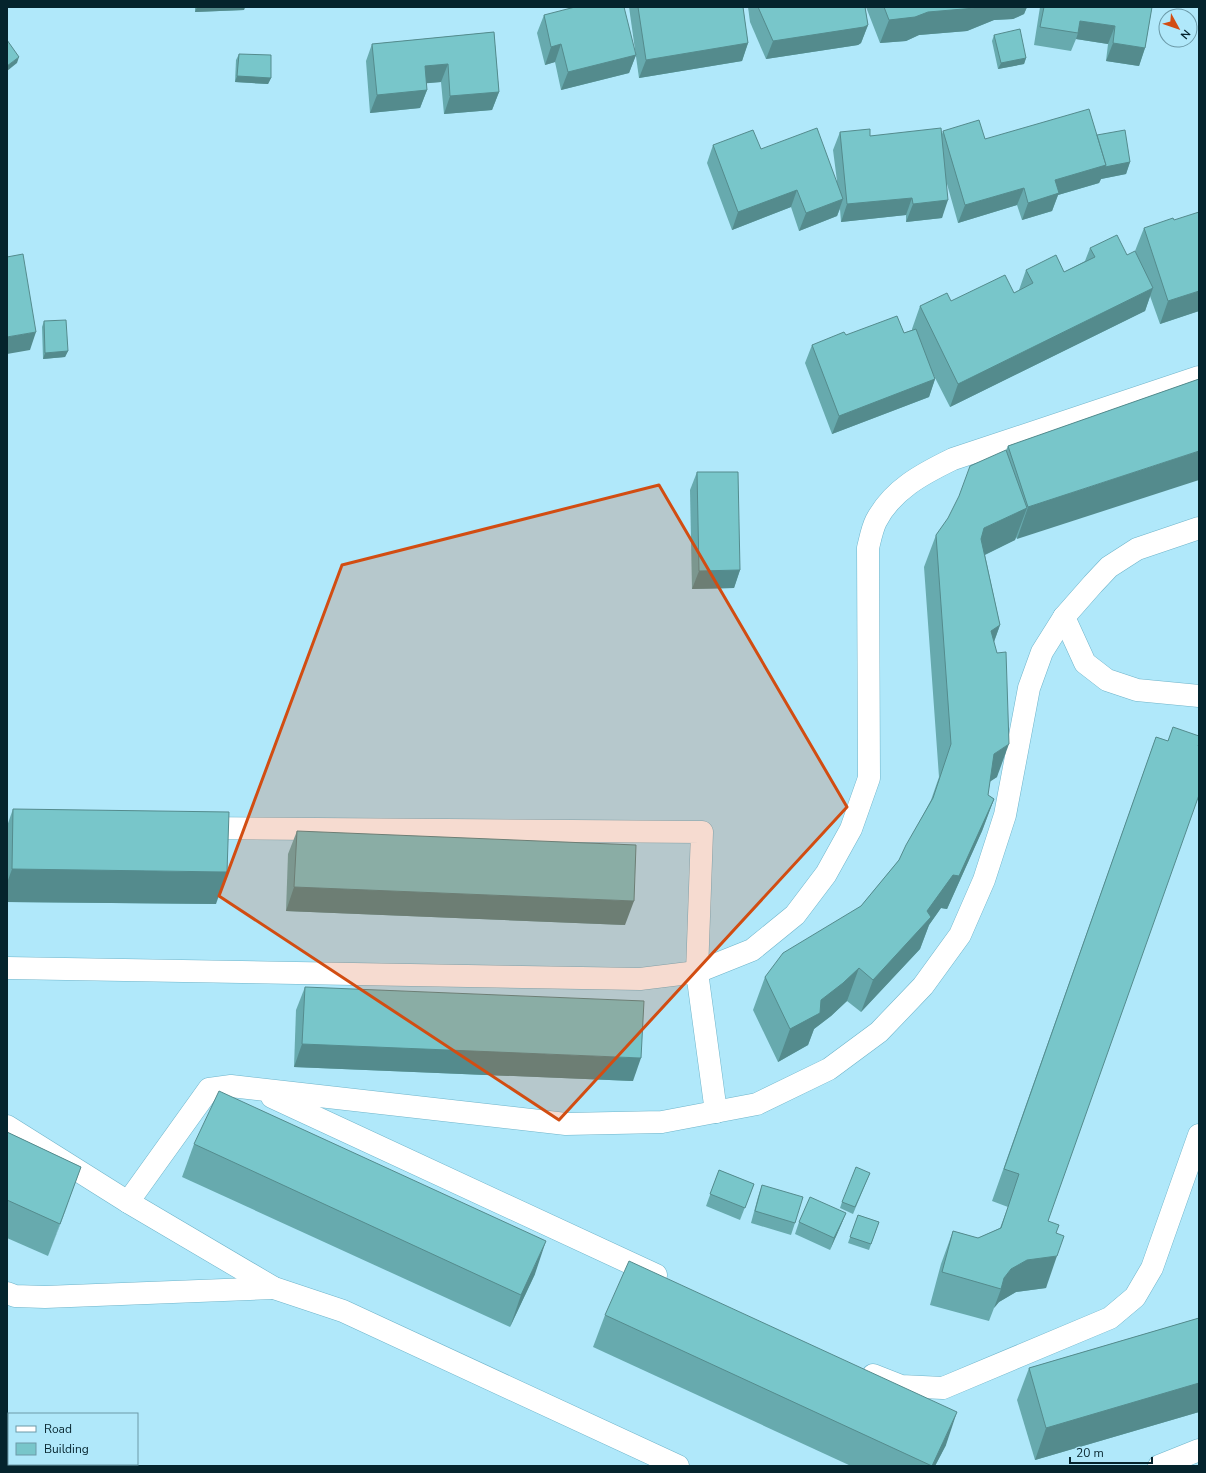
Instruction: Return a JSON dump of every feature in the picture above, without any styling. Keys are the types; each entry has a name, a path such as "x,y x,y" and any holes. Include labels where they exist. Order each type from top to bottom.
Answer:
{"street":[{"path":"7,968 640,979 697,972 752,950 795,915 826,874 851,830 869,778 868,548 876,522 895,494 922,475 952,459 1199,377"},
{"path":"128,1202 210,1089 231,1086 566,1124 662,1122 757,1104 829,1069 879,1032 922,986 960,936 984,880 1005,815 1029,688 1042,652 1064,617 1109,567 1137,549 1199,528"},
{"path":"1175,536 1199,538"},
{"path":"1064,617 1085,663 1106,680 1137,690 1199,696"},
{"path":"175,828 702,832 697,972 716,1112"},
{"path":"256,1089 675,1284"},
{"path":"7,1126 128,1202 274,1288 343,1311 678,1466"},
{"path":"855,1367 900,1386 943,1388 1110,1318 1135,1297 1152,1268 1199,1135"},
{"path":"7,1293 15,1296 45,1297 274,1288"},
{"path":"1159,1466 1199,1450"}],"highlighted area":[{"path":"659,485 847,807 559,1120 219,896 342,565"}],"building":[{"path":"575,7 624,7 636,55 568,72 561,44 551,47 544,15"},
{"path":"638,7 743,7 748,43 646,60"},
{"path":"758,7 865,7 868,25 864,27 773,41"},
{"path":"884,7 977,7 928,12 915,17 889,20"},
{"path":"1044,7 1152,7 1145,48 1113,43 1115,26 1080,21 1078,33 1040,27"},
{"path":"1020,29 1026,58 1001,63 994,35"},
{"path":"494,32 499,92 450,96 448,64 425,66 427,90 377,95 372,44"},
{"path":"7,40 19,57 7,66"},
{"path":"239,54 271,55 271,78 237,76"},
{"path":"1089,109 1106,165 1055,180 1059,193 1028,203 1024,188 965,205 943,131 979,120 985,139"},
{"path":"817,128 843,199 806,213 797,190 738,212 713,145 753,130 761,149"},
{"path":"941,128 948,200 913,204 912,198 847,204 840,132 870,129 870,136"},
{"path":"1125,130 1130,162 1105,167 1106,165 1097,135"},
{"path":"1199,212 1199,291 1168,301 1144,228 1173,218 1174,220"},
{"path":"1117,235 1127,255 1135,251 1153,288 958,384 920,306 947,293 951,301 1005,275 1014,293 1033,283 1026,270 1056,255 1064,272 1095,257 1090,248"},
{"path":"23,254 36,332 7,337 7,257"},
{"path":"897,316 904,333 916,329 935,379 839,416 812,345 844,332 846,335"},
{"path":"66,320 68,351 45,353 44,321"},
{"path":"1199,379 1199,451 1028,507 1008,446"},
{"path":"1006,450 1027,508 984,528 981,539 1000,625 991,631 997,653 1006,652 1009,744 994,754 988,795 994,799 959,876 953,875 927,911 931,917 873,980 859,968 821,1000 820,1013 790,1029 765,977 783,953 861,906 899,860 933,798 951,744 936,535 948,518 959,496 970,466"},
{"path":"697,472 738,472 740,570 699,571"},
{"path":"1173,727 1199,736 1199,795 1048,1221 1059,1225 1056,1233 1064,1236 1057,1256 1027,1260 1011,1269 1004,1278 1001,1289 942,1272 953,1231 978,1238 1001,1228 1019,1174 1004,1169 1156,737 1168,741"},
{"path":"13,809 229,812 227,872 12,869"},
{"path":"297,831 636,845 634,901 294,887"},
{"path":"305,987 644,1001 641,1058 302,1044"},
{"path":"219,1091 546,1241 521,1295 194,1144"},
{"path":"7,1132 81,1167 60,1224 7,1200"},
{"path":"856,1167 870,1173 855,1207 842,1202"},
{"path":"719,1170 754,1184 745,1208 710,1194"},
{"path":"762,1185 803,1197 795,1223 755,1211"},
{"path":"810,1197 846,1213 834,1238 799,1222"},
{"path":"858,1215 879,1222 871,1244 850,1237"},
{"path":"629,1261 957,1412 932,1466 605,1315"},
{"path":"1199,1318 1199,1383 1046,1428 1029,1368"}]}
